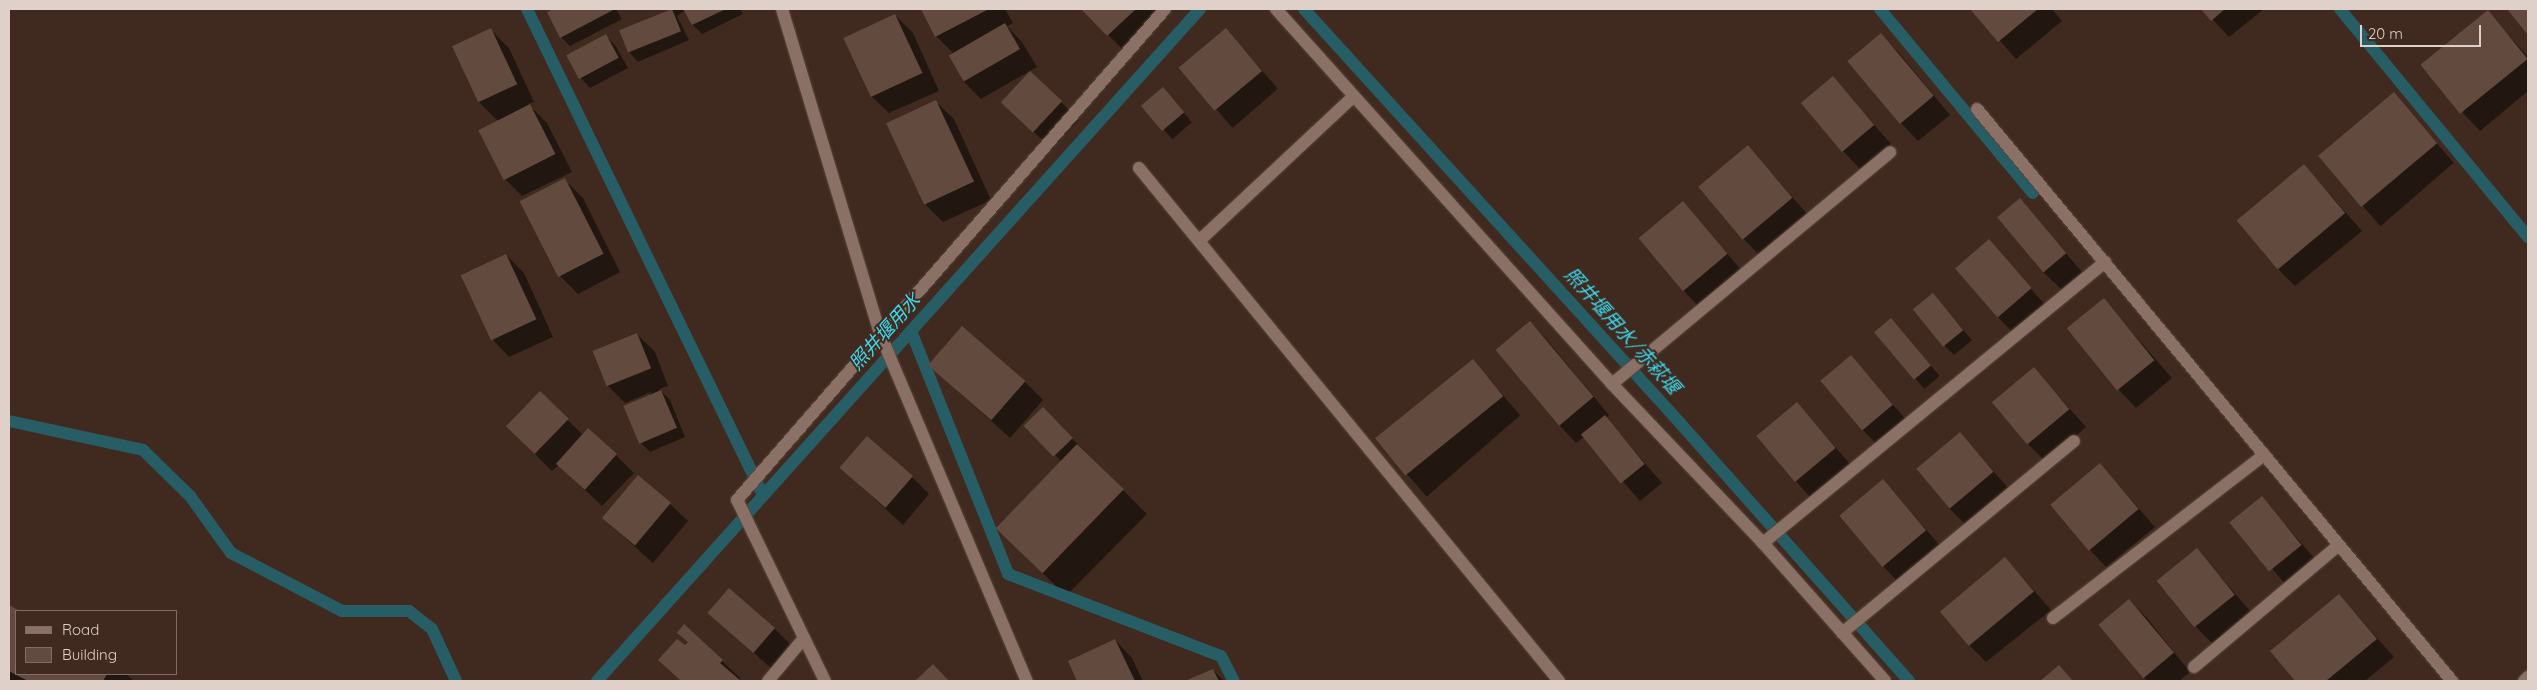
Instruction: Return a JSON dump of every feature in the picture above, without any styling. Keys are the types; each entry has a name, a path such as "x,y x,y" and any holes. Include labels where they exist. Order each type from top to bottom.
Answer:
{"street":[{"path":"782,9 881,336 1027,681"},
{"path":"825,681 737,500 1166,9"},
{"path":"1276,9 1612,384 1763,543 1885,681"},
{"path":"1199,241 1354,96"},
{"path":"1978,108 2452,681"},
{"path":"1612,384 1890,152"},
{"path":"1140,168 1559,681"},
{"path":"1763,543 2105,262"},
{"path":"1842,632 2074,441"},
{"path":"2054,618 2264,455"},
{"path":"2194,667 2339,545"},
{"path":"768,681 804,638"},
{"path":"2524,681 2528,677"}],"building":[{"path":"554,9 615,9 560,38 547,12"},
{"path":"672,9 681,31 628,53 619,30"},
{"path":"683,9 726,9 692,25"},
{"path":"921,9 989,9 935,37"},
{"path":"1081,9 1136,9 1107,36"},
{"path":"1970,9 2038,9 1998,42"},
{"path":"2201,9 2225,9 2211,21"},
{"path":"2507,9 2528,9 2528,35"},
{"path":"2488,10 2528,59 2460,114 2420,65"},
{"path":"895,14 922,73 871,97 843,38"},
{"path":"1005,23 1020,49 964,81 949,56"},
{"path":"491,28 517,84 478,102 452,46"},
{"path":"1226,28 1262,71 1215,111 1179,68"},
{"path":"1881,33 1934,96 1900,124 1847,61"},
{"path":"606,34 619,58 579,79 566,55"},
{"path":"1030,71 1062,101 1033,132 1001,102"},
{"path":"1833,76 1874,125 1842,152 1801,103"},
{"path":"1163,87 1184,112 1162,131 1141,106"},
{"path":"2394,92 2437,143 2361,207 2318,156"},
{"path":"936,100 974,182 924,205 886,123"},
{"path":"530,104 555,154 504,180 478,130"},
{"path":"1748,145 1792,198 1743,240 1698,187"},
{"path":"2304,164 2345,213 2278,270 2237,221"},
{"path":"565,178 604,254 558,277 520,201"},
{"path":"2020,198 2066,253 2043,272 1997,217"},
{"path":"1683,201 1727,254 1683,291 1639,238"},
{"path":"1989,239 2032,288 1998,318 1955,269"},
{"path":"506,254 536,319 491,340 461,275"},
{"path":"1933,293 1963,330 1943,347 1913,309"},
{"path":"2104,298 2154,360 2117,390 2067,328"},
{"path":"1891,318 1931,365 1914,380 1874,332"},
{"path":"1530,321 1594,397 1559,426 1496,350"},
{"path":"962,326 1025,381 991,420 928,365"},
{"path":"637,333 651,368 607,386 592,351"},
{"path":"1851,355 1893,405 1862,431 1820,381"},
{"path":"1473,359 1503,396 1405,476 1375,438"},
{"path":"2034,367 2069,409 2027,444 1992,402"},
{"path":"661,390 677,428 639,444 623,406"},
{"path":"540,391 569,419 535,454 506,426"},
{"path":"1797,402 1836,448 1795,482 1756,436"},
{"path":"1043,407 1073,438 1053,457 1024,426"},
{"path":"1605,415 1645,464 1621,483 1581,435"},
{"path":"588,428 617,454 585,490 556,464"},
{"path":"1960,432 1993,472 1950,508 1916,469"},
{"path":"867,436 913,476 885,508 839,468"},
{"path":"1077,444 1124,489 1042,573 996,528"},
{"path":"2100,463 2139,509 2089,551 2050,505"},
{"path":"638,475 671,503 635,546 602,518"},
{"path":"1883,479 1926,530 1882,567 1839,516"},
{"path":"2262,496 2302,545 2269,571 2229,522"},
{"path":"2197,548 2235,595 2194,627 2157,581"},
{"path":"2005,557 2034,591 1969,646 1940,612"},
{"path":"729,588 775,628 753,653 707,613"},
{"path":"2339,594 2377,639 2326,681 2295,681 2270,651"},
{"path":"2129,599 2174,653 2143,678 2098,625"},
{"path":"9,605 18,610 15,610 15,674 9,671"},
{"path":"684,624 723,660 720,663 741,681 681,681 658,660 677,639 685,645 688,642 677,633"},
{"path":"1115,639 1135,681 1077,681 1068,661"},
{"path":"933,664 949,681 915,681"},
{"path":"2059,665 2073,681 2040,681"},
{"path":"1213,669 1219,681 1185,681"},
{"path":"17,675 106,675 103,681 28,681"}],"waterway":[{"path":"527,9 763,495"},
{"name":"照井堰用水","path":"597,681 1200,9"},
{"name":"照井堰用水/赤萩堰","path":"1304,9 1680,423 1909,681"},
{"path":"1880,9 2033,193"},
{"path":"2340,9 2528,237"},
{"path":"911,331 1008,574 1221,656 1234,681"},
{"path":"9,421 143,450 190,496 231,553 342,611 409,611 432,629 456,681"}]}
